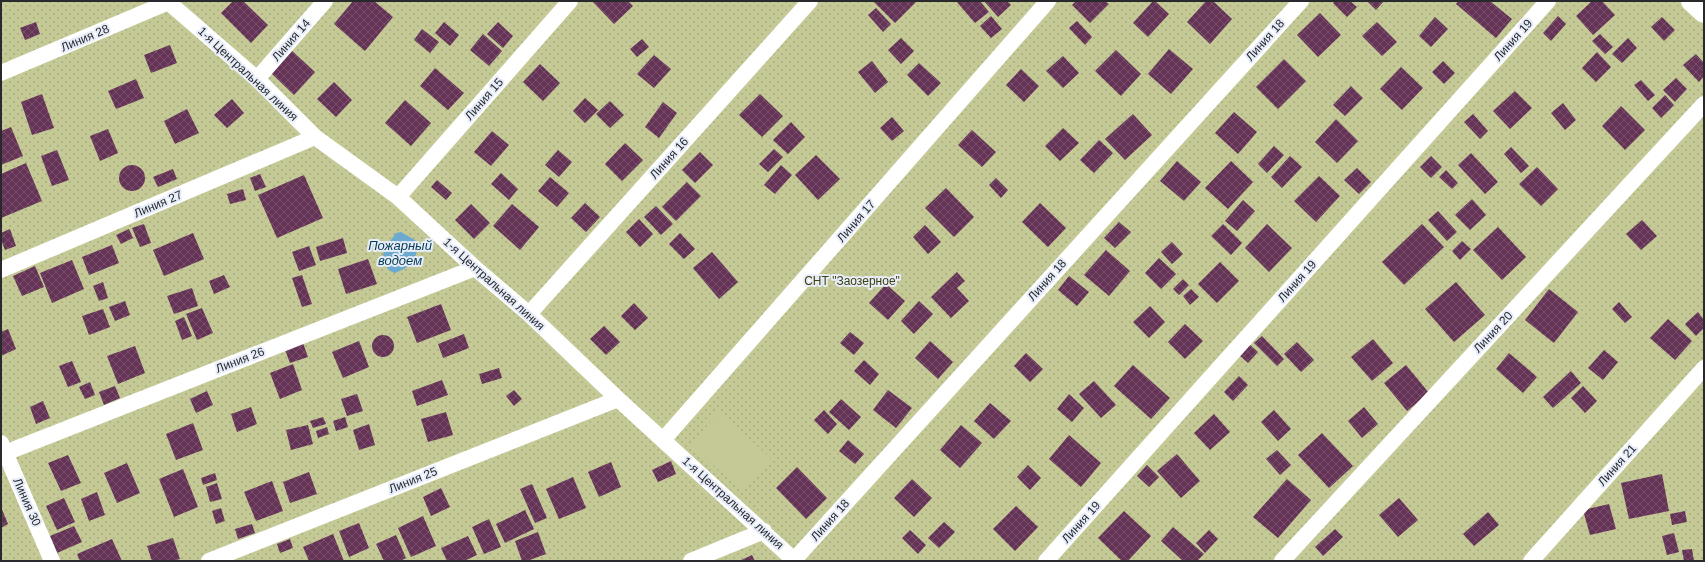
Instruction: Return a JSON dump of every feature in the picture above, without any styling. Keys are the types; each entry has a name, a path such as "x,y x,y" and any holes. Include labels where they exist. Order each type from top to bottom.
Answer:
{"street":[{"name":"Линия 14","path":"257,79 325,1"},
{"name":"Линия 15","path":"398,196 570,1"},
{"name":"Линия 16","path":"529,314 810,1"},
{"name":"Линия 17","path":"663,440 1048,1"},
{"name":"Линия 18","path":"795,560 1301,1"},
{"name":"Линия 19","path":"1046,561 1548,1"},
{"path":"1692,1 1704,12"},
{"name":"1-я Центральная линия","path":"168,2 257,79 316,138 398,196 475,268 529,314 618,399 795,560"},
{"name":"Линия 28","path":"1,73 168,2"},
{"name":"Линия 20","path":"1282,561 1704,104"},
{"name":"Линия 27","path":"1,270 316,138"},
{"name":"Линия 26","path":"3,448 475,268"},
{"name":"Линия 21","path":"1531,561 1704,368"},
{"name":"Линия 25","path":"209,561 618,399"},
{"name":"Линия 30","path":"3,448 52,561"},
{"path":"691,561 764,531"}],"green space":[{"name":"СНТ \"Заозерное\"","path":"1,1 1704,1 1704,561 1,561"},
{"path":"718,412 771,458 743,490 690,446"}],"water":[{"name":"Пожарный водоем","path":"401,232 420,243 421,247 417,250 416,255 410,265 395,273 387,268 383,255 385,248 396,233"}],"building":[{"path":"233,1 243,1 268,25 251,43 221,13"},
{"path":"353,1 374,1 393,17 365,51 334,24"},
{"path":"592,1 628,1 633,6 614,24"},
{"path":"873,1 917,1 895,23"},
{"path":"956,1 980,1 989,12 975,23"},
{"path":"984,1 1007,1 1011,5 998,17"},
{"path":"1076,1 1105,1 1109,4 1090,23 1072,5"},
{"path":"1153,1 1155,1 1169,14 1148,37 1133,23"},
{"path":"1206,1 1213,1 1232,19 1210,44 1187,22"},
{"path":"1335,1 1350,1 1357,7 1347,17 1333,3"},
{"path":"1367,1 1384,1 1376,10"},
{"path":"1458,1 1490,1 1512,19 1496,38 1456,4"},
{"path":"1592,1 1602,1 1615,15 1593,35 1576,16"},
{"path":"876,8 891,24 883,32 868,15"},
{"path":"1320,13 1341,35 1318,57 1297,35"},
{"path":"991,16 1002,29 991,38 980,26"},
{"path":"1558,16 1566,24 1551,41 1543,33"},
{"path":"1435,17 1448,29 1431,47 1419,36"},
{"path":"1662,17 1675,30 1664,41 1651,27"},
{"path":"1077,21 1092,37 1085,45 1069,28"},
{"path":"36,22 40,34 25,40 20,28"},
{"path":"444,22 459,35 450,46 435,33"},
{"path":"498,22 513,36 503,48 487,34"},
{"path":"1377,22 1397,42 1382,56 1362,36"},
{"path":"422,29 439,42 430,53 414,40"},
{"path":"483,34 502,51 489,66 470,50"},
{"path":"1600,34 1613,47 1605,54 1592,41"},
{"path":"901,38 914,51 901,64 888,50"},
{"path":"1628,38 1637,48 1622,63 1612,54"},
{"path":"642,39 649,47 637,57 630,49"},
{"path":"170,45 177,63 151,73 144,55"},
{"path":"290,49 315,72 294,95 270,72"},
{"path":"1169,49 1193,69 1171,94 1148,74"},
{"path":"1116,50 1141,74 1121,96 1095,71"},
{"path":"1597,52 1611,67 1596,82 1582,68"},
{"path":"1696,54 1704,63 1704,76 1699,82 1683,65"},
{"path":"654,55 671,69 654,88 637,74"},
{"path":"1063,56 1079,73 1063,88 1046,71"},
{"path":"1284,59 1306,81 1278,109 1256,87"},
{"path":"872,61 888,82 875,93 858,72"},
{"path":"1443,61 1455,73 1444,84 1432,72"},
{"path":"919,63 941,83 928,96 907,75"},
{"path":"540,64 560,83 543,101 523,82"},
{"path":"1401,67 1423,88 1402,110 1380,89"},
{"path":"435,68 464,93 448,110 420,86"},
{"path":"1021,69 1039,86 1024,102 1006,85"},
{"path":"1676,78 1687,89 1675,102 1663,90"},
{"path":"136,79 144,98 116,109 108,91"},
{"path":"1641,80 1655,95 1648,101 1634,85"},
{"path":"334,82 352,100 336,117 317,99"},
{"path":"1351,86 1363,98 1345,116 1333,105"},
{"path":"1515,91 1532,108 1510,129 1493,111"},
{"path":"42,94 54,128 32,135 21,102"},
{"path":"760,94 783,116 762,137 739,115"},
{"path":"1665,95 1674,105 1661,118 1652,108"},
{"path":"585,98 598,110 585,123 573,111"},
{"path":"232,99 244,113 227,128 214,115"},
{"path":"405,100 431,123 411,146 385,123"},
{"path":"610,101 624,115 610,128 596,114"},
{"path":"663,102 677,113 659,138 645,127"},
{"path":"1563,103 1576,120 1565,130 1551,113"},
{"path":"1621,106 1645,130 1625,150 1602,126"},
{"path":"187,109 199,133 175,144 164,121"},
{"path":"1234,112 1257,132 1238,154 1215,133"},
{"path":"1133,114 1152,135 1125,160 1105,139"},
{"path":"1473,114 1488,131 1480,139 1464,122"},
{"path":"892,117 904,131 892,141 880,128"},
{"path":"1336,119 1358,141 1337,163 1315,142"},
{"path":"791,122 805,137 788,154 773,140"},
{"path":"11,127 23,156 1,165 1,131"},
{"path":"1063,128 1079,143 1060,161 1045,146"},
{"path":"108,129 118,153 100,161 90,136"},
{"path":"972,130 996,152 982,167 958,145"},
{"path":"492,131 509,145 491,166 474,152"},
{"path":"1099,140 1113,153 1094,173 1080,160"},
{"path":"625,143 643,160 622,181 605,164"},
{"path":"1274,146 1284,155 1267,173 1258,164"},
{"path":"1511,147 1529,166 1521,173 1504,154"},
{"path":"774,149 783,157 768,172 759,164"},
{"path":"57,150 69,180 52,186 41,156"},
{"path":"558,150 572,162 559,177 545,165"},
{"path":"700,152 713,165 695,183 682,170"},
{"path":"1471,153 1498,182 1485,194 1458,165"},
{"path":"816,155 840,179 818,200 795,175"},
{"path":"1290,156 1302,167 1282,188 1271,177"},
{"path":"1431,156 1442,167 1431,178 1420,167"},
{"path":"1177,161 1201,182 1184,201 1160,181"},
{"path":"1231,161 1253,182 1228,209 1205,188"},
{"path":"26,163 42,201 1,218 1,174"},
{"path":"132,165 141,169 145,178 141,187 132,191 123,187 119,178 123,169"},
{"path":"781,165 792,175 775,194 764,185"},
{"path":"1537,167 1558,189 1541,206 1519,184"},
{"path":"1357,168 1371,182 1359,194 1344,180"},
{"path":"173,169 177,179 158,187 153,177"},
{"path":"1446,170 1458,183 1452,189 1439,177"},
{"path":"501,173 518,189 509,200 491,184"},
{"path":"260,174 266,187 255,191 250,178"},
{"path":"304,175 323,218 277,238 258,195"},
{"path":"1319,176 1340,196 1316,222 1294,201"},
{"path":"550,177 569,193 557,207 538,191"},
{"path":"996,178 1008,190 1001,198 989,185"},
{"path":"437,180 452,193 446,200 431,187"},
{"path":"687,182 701,196 676,221 662,207"},
{"path":"946,188 974,217 954,237 925,208"},
{"path":"243,189 246,200 230,204 227,194"},
{"path":"1472,199 1486,215 1470,230 1455,215"},
{"path":"1243,200 1255,211 1237,231 1225,221"},
{"path":"585,203 600,217 586,232 571,218"},
{"path":"1040,203 1066,228 1048,247 1022,222"},
{"path":"471,204 490,223 474,239 455,220"},
{"path":"512,204 539,227 520,250 493,226"},
{"path":"656,206 673,224 661,235 644,217"},
{"path":"1438,211 1457,232 1447,241 1428,220"},
{"path":"639,219 653,234 640,247 626,232"},
{"path":"1642,220 1657,236 1641,250 1626,234"},
{"path":"1119,222 1131,232 1115,248 1104,238"},
{"path":"144,224 151,243 140,247 132,228"},
{"path":"1223,224 1242,243 1231,255 1211,236"},
{"path":"1267,224 1292,248 1269,272 1245,248"},
{"path":"1422,224 1444,247 1404,285 1382,262"},
{"path":"925,225 941,242 928,254 913,237"},
{"path":"1498,227 1526,257 1502,280 1473,250"},
{"path":"10,229 16,246 5,250 1,240 1,233"},
{"path":"129,229 133,238 121,244 116,235"},
{"path":"193,233 204,259 164,276 153,250"},
{"path":"680,233 695,249 684,259 669,244"},
{"path":"343,238 347,253 320,261 316,247"},
{"path":"1462,241 1471,249 1460,260 1452,251"},
{"path":"1172,242 1183,254 1172,264 1161,252"},
{"path":"112,245 119,263 89,275 82,257"},
{"path":"309,246 316,265 299,271 292,252"},
{"path":"1106,250 1130,271 1109,296 1084,275"},
{"path":"712,252 738,282 719,299 693,268"},
{"path":"1159,258 1176,274 1161,289 1145,273"},
{"path":"368,259 377,284 346,294 338,269"},
{"path":"72,260 84,289 52,303 40,273"},
{"path":"1220,262 1239,281 1217,303 1198,284"},
{"path":"35,266 44,287 22,296 13,276"},
{"path":"957,272 965,281 957,288 969,301 951,318 931,297"},
{"path":"224,275 230,287 214,294 209,281"},
{"path":"302,275 312,304 302,307 292,278"},
{"path":"1069,276 1089,292 1077,306 1058,290"},
{"path":"1183,279 1189,285 1179,295 1173,289"},
{"path":"103,282 108,298 99,301 93,286"},
{"path":"1456,282 1485,315 1454,342 1425,309"},
{"path":"886,284 905,301 888,320 869,303"},
{"path":"192,288 198,306 174,314 167,296"},
{"path":"1191,289 1199,297 1190,305 1183,296"},
{"path":"1549,289 1578,312 1554,343 1525,320"},
{"path":"125,301 130,315 115,321 109,307"},
{"path":"919,301 933,314 914,334 901,321"},
{"path":"1619,302 1632,317 1625,323 1612,309"},
{"path":"634,303 648,318 635,330 621,316"},
{"path":"441,304 451,330 417,343 407,317"},
{"path":"1150,306 1165,322 1149,338 1133,322"},
{"path":"202,308 213,333 197,340 186,314"},
{"path":"103,309 110,327 89,335 82,316"},
{"path":"1698,312 1704,320 1704,328 1696,336 1685,324"},
{"path":"184,317 192,336 182,340 175,321"},
{"path":"1668,319 1692,341 1675,360 1650,338"},
{"path":"1185,324 1203,341 1185,359 1168,342"},
{"path":"604,326 620,342 606,355 590,339"},
{"path":"8,329 16,349 1,356 1,332"},
{"path":"850,332 864,343 854,355 840,343"},
{"path":"464,334 469,348 443,358 438,344"},
{"path":"383,335 387,336 393,342 393,350 387,356 383,357 379,356 373,350 372,346 373,342 379,336"},
{"path":"1262,336 1284,359 1277,366 1254,343"},
{"path":"1373,339 1393,363 1372,381 1351,357"},
{"path":"359,341 369,367 343,378 332,352"},
{"path":"930,341 953,362 938,379 915,358"},
{"path":"1297,342 1314,360 1301,372 1284,354"},
{"path":"303,343 308,357 290,363 285,350"},
{"path":"1249,344 1258,352 1248,363 1239,355"},
{"path":"135,346 145,373 118,384 107,356"},
{"path":"1604,350 1618,362 1603,380 1588,368"},
{"path":"1026,353 1043,369 1030,382 1014,366"},
{"path":"1509,353 1537,377 1523,393 1496,369"},
{"path":"864,360 879,374 870,385 854,371"},
{"path":"72,361 81,382 68,387 59,366"},
{"path":"293,364 302,390 280,399 270,373"},
{"path":"1133,365 1170,398 1151,419 1114,386"},
{"path":"1406,365 1429,393 1407,411 1384,383"},
{"path":"499,368 502,378 482,384 479,374"},
{"path":"1571,371 1581,383 1553,408 1543,397"},
{"path":"1239,376 1248,385 1233,401 1224,392"},
{"path":"442,380 448,395 417,406 412,391"},
{"path":"1094,381 1116,405 1101,418 1079,394"},
{"path":"90,382 95,395 85,399 79,387"},
{"path":"115,386 120,398 104,405 99,392"},
{"path":"1583,386 1597,401 1585,413 1571,398"},
{"path":"514,390 522,399 514,406 506,396"},
{"path":"888,390 912,408 896,428 873,410"},
{"path":"207,391 213,405 196,413 190,399"},
{"path":"357,394 363,411 347,416 341,399"},
{"path":"1069,394 1084,408 1072,422 1057,409"},
{"path":"841,399 861,417 849,430 829,412"},
{"path":"43,401 50,418 36,424 30,407"},
{"path":"990,403 1011,421 994,439 974,421"},
{"path":"251,407 257,424 237,432 231,414"},
{"path":"1364,407 1378,424 1362,438 1348,421"},
{"path":"824,410 837,424 828,434 814,420"},
{"path":"1274,410 1291,429 1278,441 1261,422"},
{"path":"446,412 453,435 428,442 421,419"},
{"path":"1214,414 1230,432 1210,450 1194,433"},
{"path":"323,417 326,424 313,428 310,421"},
{"path":"345,417 348,427 336,431 333,421"},
{"path":"193,423 203,450 176,460 166,434"},
{"path":"369,424 375,445 359,450 353,430"},
{"path":"308,425 313,444 291,450 286,430"},
{"path":"961,425 982,443 960,468 940,450"},
{"path":"327,427 329,434 318,438 316,431"},
{"path":"1322,433 1353,466 1329,488 1298,455"},
{"path":"1069,435 1101,463 1081,487 1049,459"},
{"path":"848,440 864,454 855,464 839,451"},
{"path":"1277,450 1291,465 1280,475 1266,459"},
{"path":"1177,454 1200,481 1181,498 1157,471"},
{"path":"68,455 81,483 61,491 48,463"},
{"path":"671,461 676,474 658,482 652,470"},
{"path":"611,462 621,487 599,497 588,472"},
{"path":"127,463 140,493 117,503 104,473"},
{"path":"1028,465 1041,478 1030,490 1017,477"},
{"path":"1147,465 1159,477 1149,487 1137,476"},
{"path":"797,467 827,498 806,519 776,488"},
{"path":"183,469 198,507 174,517 159,479"},
{"path":"309,472 317,494 290,503 283,482"},
{"path":"215,473 217,480 203,485 201,478"},
{"path":"1662,474 1669,511 1629,519 1621,483"},
{"path":"573,477 586,508 559,519 546,489"},
{"path":"912,479 932,498 914,517 894,498"},
{"path":"1287,479 1311,500 1278,538 1253,517"},
{"path":"272,481 283,511 256,521 244,492"},
{"path":"217,483 222,499 210,502 206,487"},
{"path":"532,484 547,518 535,523 520,489"},
{"path":"441,488 450,507 431,516 423,497"},
{"path":"97,492 105,515 89,521 81,499"},
{"path":"64,498 75,522 57,530 46,506"},
{"path":"1399,498 1418,520 1398,537 1379,515"},
{"path":"1609,504 1616,529 1590,535 1583,510"},
{"path":"1016,506 1038,527 1015,551 993,529"},
{"path":"1,507 8,524 1,528"},
{"path":"221,508 225,521 216,524 212,511"},
{"path":"525,510 534,529 505,543 496,524"},
{"path":"1124,511 1151,536 1128,561 1122,561 1098,538"},
{"path":"1685,511 1687,522 1672,525 1670,514"},
{"path":"1488,512 1499,525 1474,546 1463,534"},
{"path":"423,516 436,546 411,557 398,528"},
{"path":"489,519 501,547 484,554 472,527"},
{"path":"944,522 955,532 939,548 928,538"},
{"path":"359,523 369,548 349,557 339,531"},
{"path":"252,524 255,533 238,539 235,529"},
{"path":"74,526 82,542 57,553 50,536"},
{"path":"1173,527 1204,554 1197,561 1183,561 1161,541"},
{"path":"1335,529 1343,537 1323,556 1315,547"},
{"path":"910,530 926,545 918,554 902,538"},
{"path":"1209,530 1218,539 1205,553 1196,543"},
{"path":"538,532 546,554 527,561 522,561 515,541"},
{"path":"1674,533 1679,552 1667,555 1662,536"},
{"path":"333,534 344,561 309,561 303,547"},
{"path":"396,535 406,558 400,561 384,561 376,544"},
{"path":"468,536 477,555 464,561 447,561 441,548"},
{"path":"173,538 180,559 173,561 152,561 147,546"},
{"path":"112,539 122,561 80,561 77,554"},
{"path":"290,539 293,548 280,553 277,544"},
{"path":"1692,549 1694,561 1684,561 1682,550"},
{"path":"752,555 755,561 739,561"}]}
